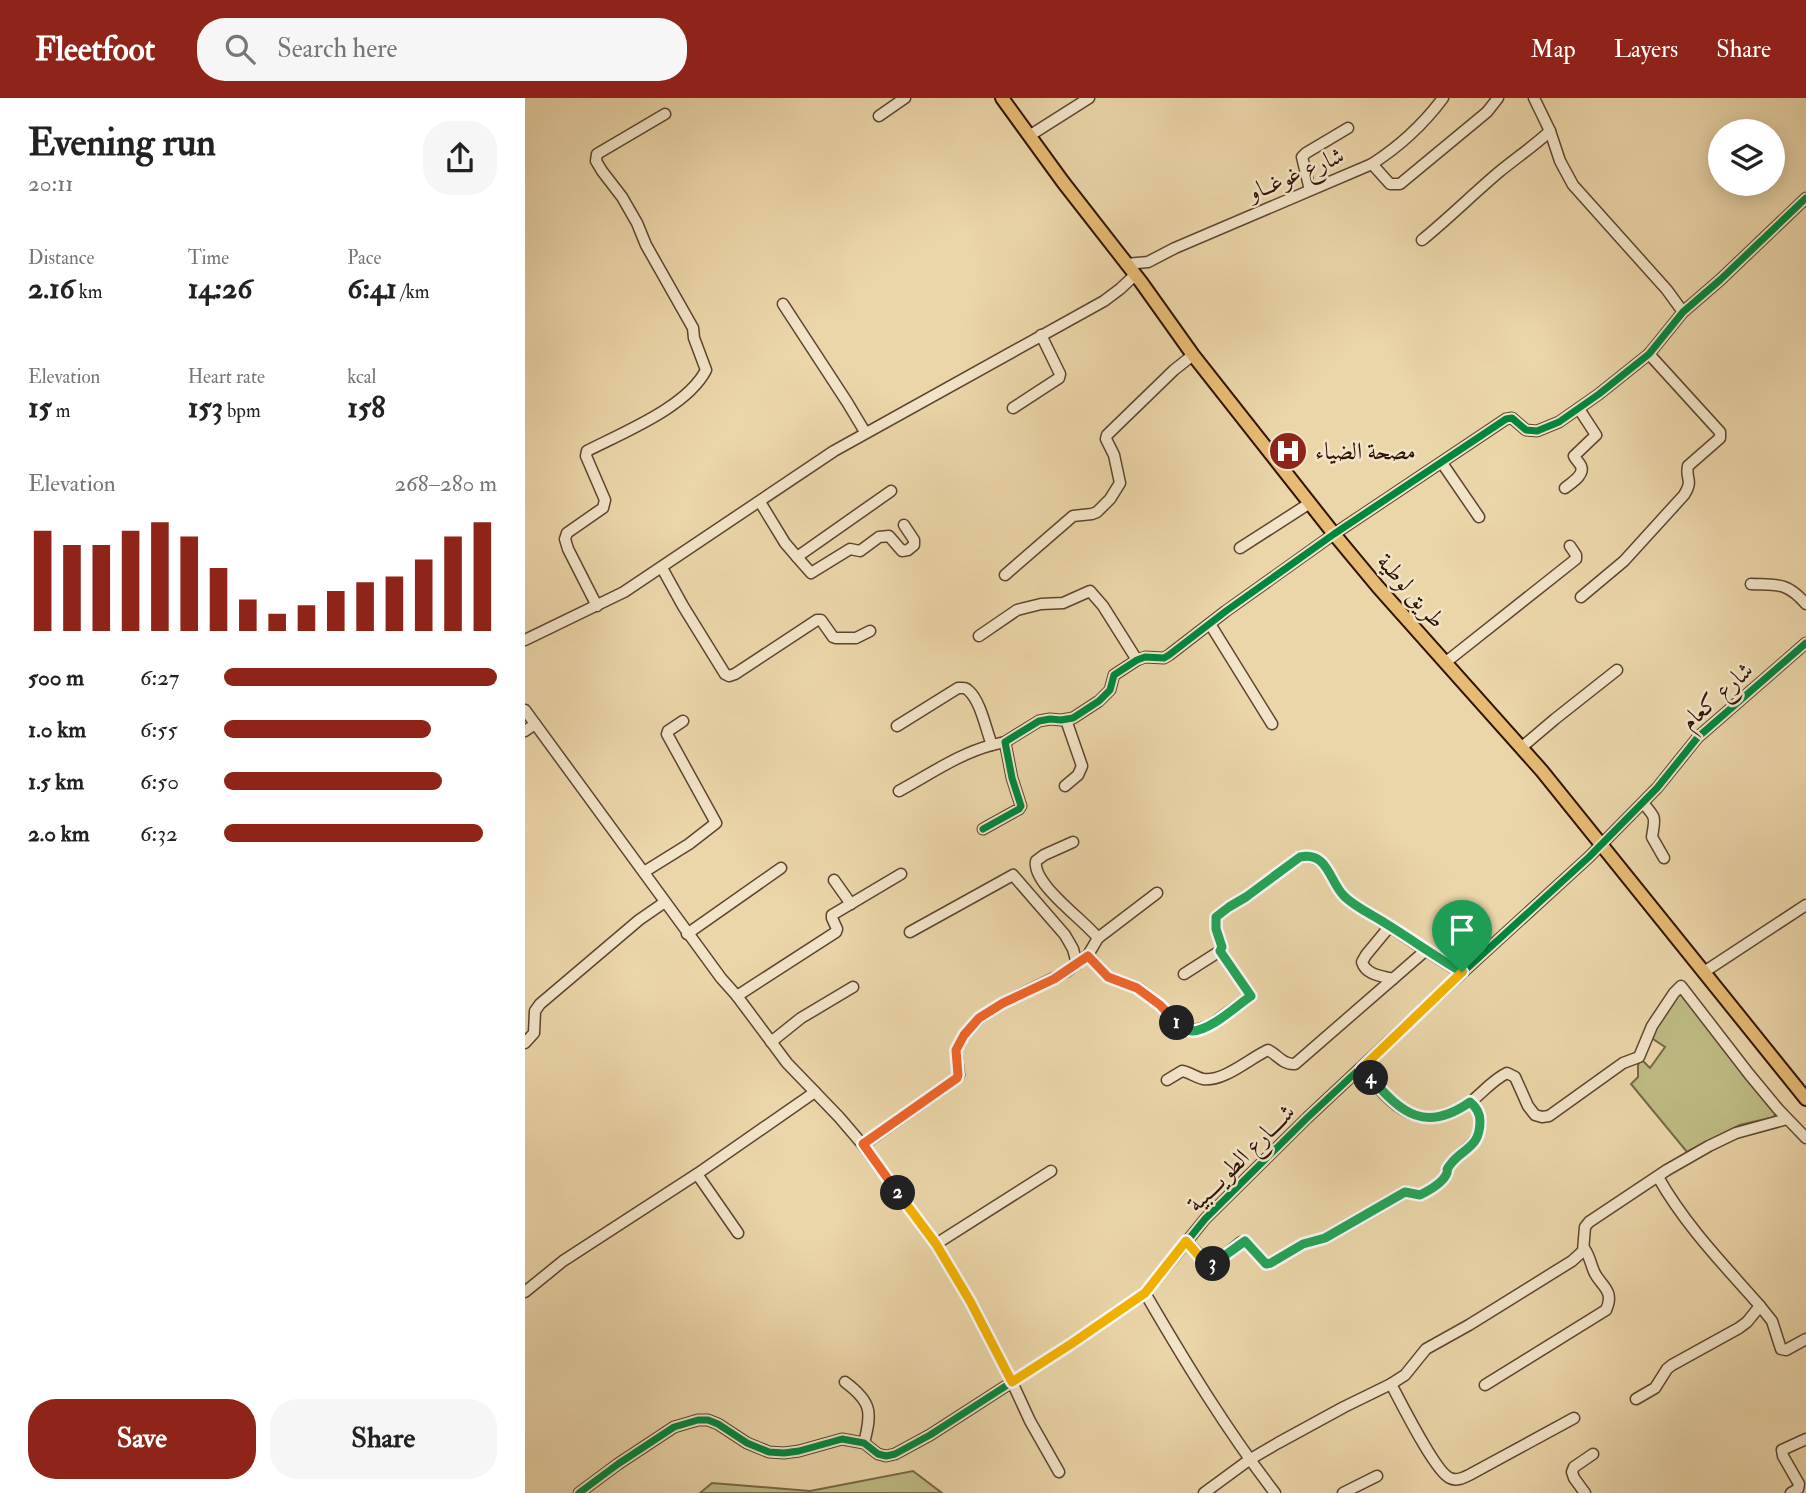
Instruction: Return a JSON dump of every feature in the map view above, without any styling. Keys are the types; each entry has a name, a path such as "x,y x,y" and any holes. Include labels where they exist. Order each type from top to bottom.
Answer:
{"main road":[{"name":"طريق لوطية","path":"1002,98 1193,355 1310,503 1378,587 1522,747 1806,1098"}],"street":[{"path":"879,116 905,98"},
{"path":"1029,136 1089,98"},
{"name":"شارع غوغــاو","path":"1148,262 1372,164 1419,129 1443,98"},
{"path":"1372,164 1390,184 1400,184 1487,112 1498,98"},
{"path":"1534,98 1550,131 1560,161 1573,184 1667,290 1683,312"},
{"path":"597,606 565,539 567,533 605,504 586,456 587,451 684,398 706,370 693,328 646,245 637,223 596,161 597,154 665,114"},
{"path":"1310,190 1302,157 1348,128"},
{"path":"1422,240 1550,131"},
{"path":"899,791 979,749 1005,743 1039,721 1073,718 1109,690 1114,675 1145,656 1164,658 1335,534 1508,418 1512,418 1526,430 1537,431 1559,422 1579,409 1649,354 1683,312 1806,198"},
{"path":"525,640 624,592 865,432 1104,301 1138,279 1148,262"},
{"path":"1126,264 1148,262"},
{"path":"783,304 865,432"},
{"path":"1013,408 1059,377 1060,374 1041,335"},
{"path":"1581,597 1624,561 1684,495 1689,487 1690,479 1686,471 1688,466 1720,438 1720,432 1649,354"},
{"path":"1005,575 1073,516 1092,514 1110,499 1121,483 1107,435 1193,355"},
{"path":"1565,488 1582,471 1574,456 1596,435 1579,409"},
{"path":"1442,463 1479,517"},
{"path":"797,557 891,491"},
{"path":"759,502 785,543 811,573 849,550 860,551 882,536 889,536 902,551 908,550 914,542 904,526"},
{"path":"1240,548 1310,503"},
{"path":"1445,662 1576,558 1570,545"},
{"path":"661,568 704,641 729,676 817,620 821,620 836,638 856,638 870,631"},
{"path":"1751,584 1786,587 1806,604"},
{"path":"979,636 1017,610 1041,604 1063,603 1090,591 1103,606 1137,660"},
{"path":"1210,624 1272,724"},
{"name":"شارع كعام","path":"1602,844 1643,803 1698,737 1806,643"},
{"path":"1522,747 1617,670"},
{"path":"897,726 958,688 965,688 974,698 992,746"},
{"path":"525,710 720,978 737,996 787,1063 863,1144 936,1244 970,1301 1059,1472"},
{"path":"1065,786 1078,775 1082,766 1066,720"},
{"path":"644,873 716,823 667,734 683,722"},
{"path":"525,731 535,724"},
{"path":"983,829 1021,806 1005,743"},
{"path":"1643,803 1653,816 1655,823 1652,837 1664,858"},
{"path":"1073,842 1044,855 1036,861 1035,867 1051,892 1098,938"},
{"name":"شــــارع الطويــــبية","path":"579,1493 674,1427 698,1420 718,1424 747,1443 769,1452 784,1453 842,1439 864,1443 878,1454 886,1456 930,1435 1145,1293 1205,1219 1307,1118 1602,844"},
{"path":"1184,974 1220,951 1222,947 1216,929 1216,917 1305,856 1318,859 1330,872 1346,898 1425,951 1462,972"},
{"path":"687,934 781,868"},
{"path":"737,996 836,932 832,915 901,874"},
{"path":"910,933 1013,875 1065,935 1077,964"},
{"path":"834,880 851,904"},
{"path":"863,1144 957,1078 956,1050 964,1035 979,1018 1077,964 1088,956 1098,938 1157,893"},
{"path":"525,1043 534,1032 535,1011 540,1003 639,920 665,902"},
{"path":"1704,972 1806,905"},
{"path":"1390,926 1362,962 1369,972 1394,979"},
{"path":"1088,956 1108,977 1137,988 1160,1005 1183,1028 1192,1031 1209,1026 1251,996 1220,951"},
{"path":"1167,1080 1182,1071 1204,1079 1216,1078 1268,1049 1282,1061 1295,1064 1425,951"},
{"path":"1362,1068 1387,1097 1420,1116 1443,1117 1470,1102 1498,1078 1510,1073 1515,1077 1535,1115 1549,1116 1623,1063 1639,1057 1652,1026 1681,986 1749,1074 1806,1138"},
{"path":"771,1042 800,1018 853,987"},
{"path":"525,1292 563,1261 697,1174 815,1092"},
{"path":"1186,1241 1209,1265 1245,1241 1266,1264 1303,1244 1325,1238 1405,1192 1420,1195 1445,1177 1452,1162 1475,1141 1479,1130 1479,1115 1470,1102"},
{"path":"1204,1493 1249,1460 1391,1384 1405,1375 1426,1349 1572,1261 1584,1248 1585,1227 1589,1222 1658,1177 1728,1136 1787,1119"},
{"path":"936,1244 1052,1171"},
{"path":"697,1174 738,1233"},
{"path":"1658,1177 1696,1232 1772,1321 1781,1349 1787,1350 1806,1339"},
{"path":"1485,1385 1606,1310 1609,1304 1608,1292 1593,1270 1584,1248"},
{"path":"1145,1293 1249,1460 1275,1493"},
{"path":"1636,1399 1655,1388 1672,1365 1739,1328 1760,1306"},
{"path":"845,1382 866,1402 868,1426 864,1443"},
{"path":"1391,1384 1439,1468 1448,1478 1454,1480 1483,1468 1574,1418"},
{"path":"1791,1493 1798,1489 1799,1484 1782,1450 1806,1439"},
{"path":"1585,1493 1572,1472 1574,1467 1594,1454"},
{"path":"1343,1493 1377,1476"}],"shaded area":[{"path":"1681,988 1775,1113 1774,1117 1740,1125 1687,1152 1631,1084 1638,1077 1641,1059 1650,1068 1665,1047 1650,1037"},
{"path":"913,1471 942,1493 700,1493 712,1483 810,1491"}],"cycle path":[{"path":"983,829 1021,806 1005,742 1039,721 1073,718 1099,701 1110,690 1114,675 1145,657 1164,658 1169,655 1334,534 1506,419 1512,418 1526,430 1537,431 1559,422 1649,354 1683,312 1806,198"},
{"path":"579,1493 674,1427 698,1420 718,1424 747,1443 769,1452 799,1451 842,1439 864,1443 878,1454 895,1454 930,1435 1145,1293 1205,1219 1307,1118 1589,857 1657,788 1698,737 1806,643"}],"place":[{"name":"مصحة الضياء","path":"1288,451"}],"route":[{"path":"1312,856 1318,859 1330,872 1339,890 1353,904 1462,972 1362,1068 1387,1097 1420,1116 1443,1117 1470,1102 1476,1107 1480,1121 1475,1141 1452,1162 1445,1177 1420,1195 1405,1192 1325,1238 1303,1244 1271,1263 1266,1264 1245,1241 1209,1265 1186,1241 1145,1293 1012,1382 970,1301 936,1244 863,1144 957,1078 956,1050 964,1035 979,1018 1003,1003 1054,979 1088,956 1108,977 1137,988 1160,1005 1183,1028 1192,1031 1209,1026 1251,996 1220,951 1222,947 1216,929 1216,917 1300,857 1312,856"}]}
